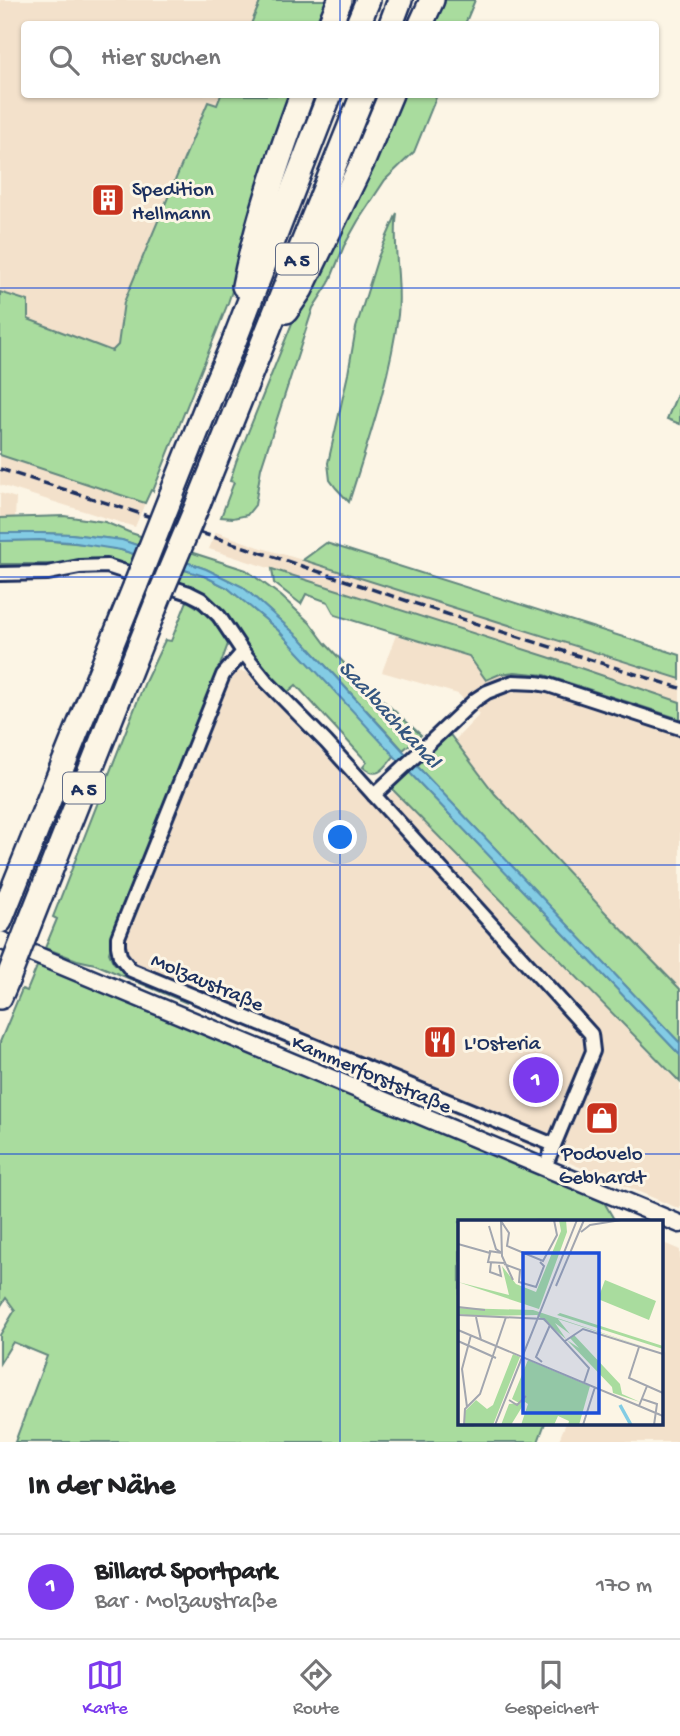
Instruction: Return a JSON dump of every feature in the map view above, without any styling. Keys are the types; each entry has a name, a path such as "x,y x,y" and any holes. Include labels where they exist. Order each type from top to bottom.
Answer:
{"highway":[{"path":"331,21 340,0"},
{"path":"359,21 368,0"},
{"path":"392,21 400,0"},
{"path":"422,21 432,0"},
{"name":"A 5","path":"233,344 251,248 301,98"},
{"name":"A 5","path":"0,997 30,922 151,586 172,496 328,98"},
{"name":"A 5","path":"2,916 151,586 198,503 361,98"},
{"path":"259,352 301,289 363,161 389,98"}],"street":[{"path":"0,574 48,573 79,567 107,566 151,586 189,593 211,607 267,682 326,742 591,1034 593,1051 545,1167"},
{"name":"Molzaustraße","path":"243,652 223,675 118,937 120,956 131,970 554,1145"},
{"path":"374,795 475,700 497,687 513,682 548,685 680,728"},
{"name":"Kammerforststraße","path":"0,940 680,1224"}],"shaded area":[{"path":"0,0 261,0 252,21 21,21 21,98 220,98 127,354 0,420"},
{"path":"0,455 145,503 135,527 0,485"},
{"path":"0,493 16,498 15,518 0,518"},
{"path":"216,532 680,679 680,702 209,549"},
{"path":"396,635 469,656 500,674 515,672 545,675 680,719 680,989 495,795 454,741 480,714 458,694 382,672"},
{"path":"247,672 375,808 394,791 680,1084 680,1209 187,1003 188,986 132,961 125,951 123,938 224,679 232,673"},
{"path":"662,1242 680,1250 680,1442 558,1442 566,1424 662,1424"}],"green space":[{"path":"261,0 328,0 321,21 252,21"},
{"path":"443,0 475,0 466,21 432,21"},
{"path":"220,98 295,98 228,303 153,491 151,490 145,503 0,455 0,292 28,301 28,319 112,351 118,345 124,302 208,102 217,105"},
{"path":"398,98 436,98 414,152 385,180 358,221 329,283 313,308 261,468 255,505 247,515 221,517 234,482 230,481 236,462 299,306"},
{"path":"397,213 398,315 378,410 349,502 330,480 328,463 356,328 378,257"},
{"path":"680,387 680,424 667,419"},
{"path":"64,516 105,522 246,570 281,596 310,623 358,678 421,735 403,750 302,640 243,587 206,569 122,540 71,534 0,533 0,518"},
{"path":"39,540 121,550 204,576 228,588 278,630 395,755 377,773 363,767 367,762 296,685 288,692 258,660 223,611 196,590 102,560 79,560 65,564 0,564 0,541"},
{"path":"326,543 680,655 680,679 303,560"},
{"path":"272,569 680,702 680,719 545,675 515,672 486,680 469,656 335,615 328,602 306,594 301,604 274,583"},
{"path":"187,601 211,620 228,644 109,953 113,962 123,972 187,1003 95,964 45,948 57,919 53,917 145,682 165,640 171,641"},
{"path":"446,735 451,736 495,794 680,989 680,1043 416,765"},
{"path":"409,772 680,1055 680,1082 394,791 393,786"},
{"path":"38,964 601,1197 614,1220 458,1220 458,1424 545,1424 538,1442 15,1442 47,1356 13,1342 0,1363 0,1335 15,1310 6,1298 0,1307 0,1042 22,989 27,991"}],"water":[{"path":"0,533 71,534 122,540 206,569 243,587 302,640 416,765 680,1043 680,1055 409,772 278,630 228,588 204,576 121,550 70,542 0,541"}],"railway":[{"path":"0,469 680,688"}],"place":[{"name":"Spedition Hellmann","path":"108,200"},
{"name":"L'Osteria","path":"440,1042"},
{"name":"Billard Sportpark","path":"536,1080"},
{"name":"Podovelo Gebhardt","path":"602,1118"}],"water label":[{"name":"Saalbachkanal","path":"391,713"}]}
